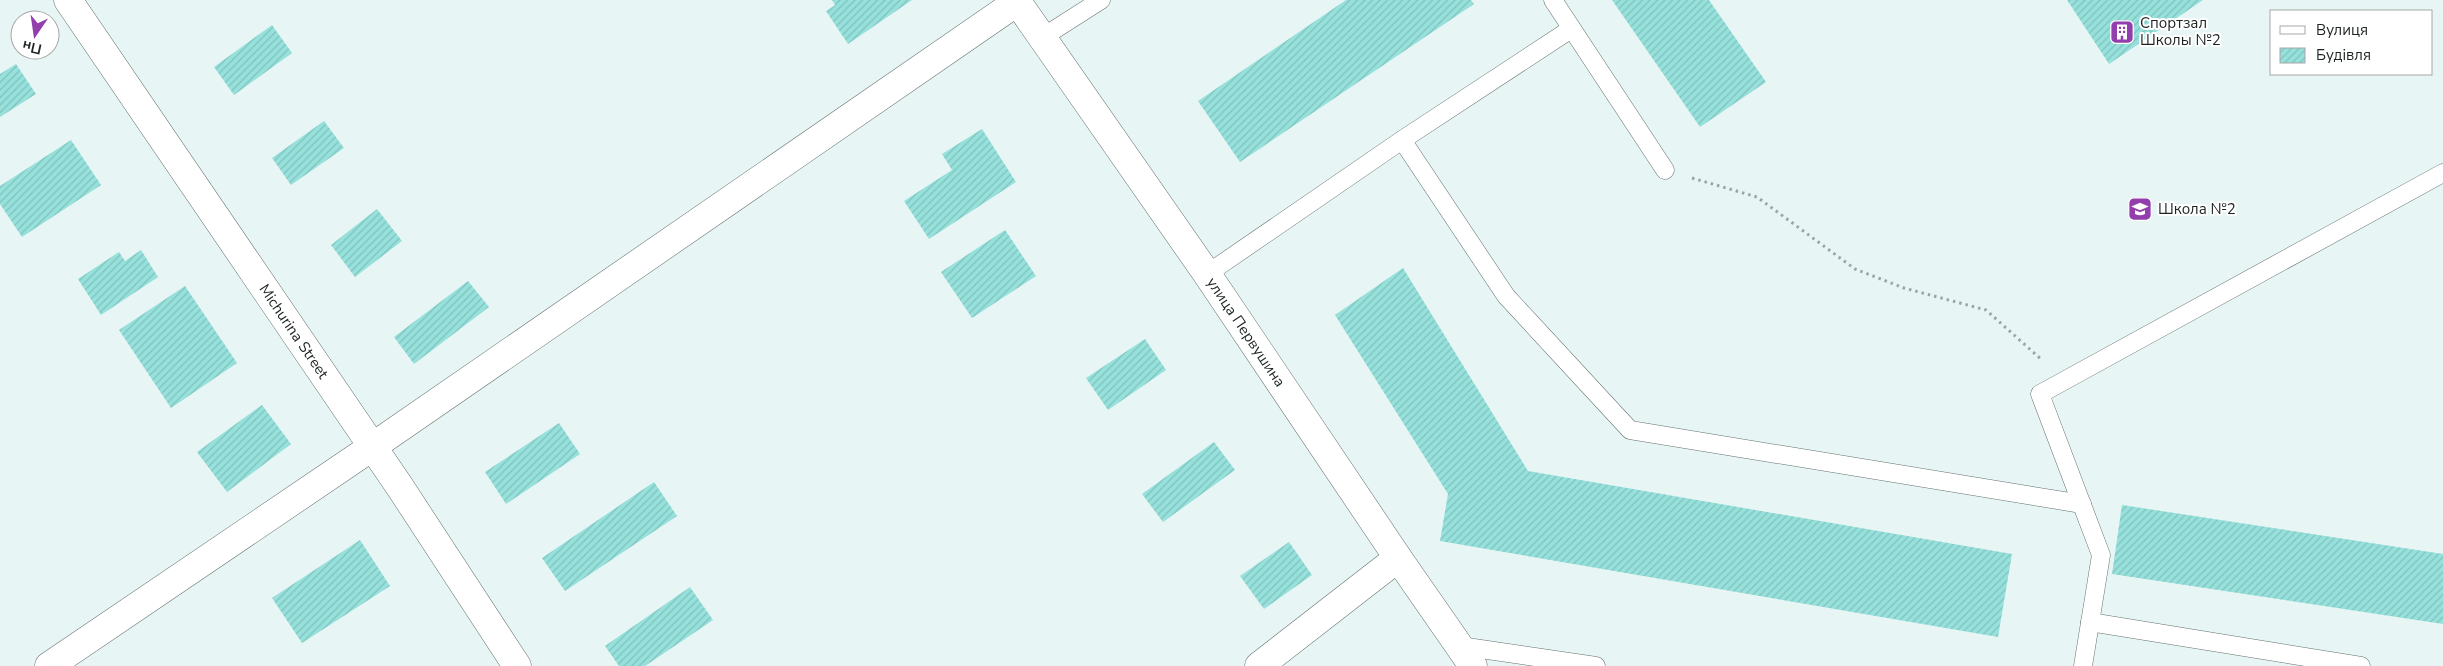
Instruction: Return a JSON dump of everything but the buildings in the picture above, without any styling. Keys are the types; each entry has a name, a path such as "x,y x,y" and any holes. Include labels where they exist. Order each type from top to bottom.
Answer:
{"street":[{"name":"Michurina Street","path":"68,0 400,487 517,666"},
{"path":"49,666 372,447 1017,1"},
{"name":"улица Первушина","path":"1017,1 1207,274 1466,656"},
{"path":"1259,666 1398,558"}],"lane":[{"path":"1043,37 1101,0"},
{"path":"1553,0 1665,170"},
{"path":"1207,274 1402,140 1571,29"},
{"path":"1402,140 1506,296 1630,430 2082,504"},
{"path":"2083,666 2101,555 2040,394 2443,173"},
{"path":"2090,622 2361,666"},
{"path":"1466,656 1596,666"}],"path":[{"path":"1665,170 1757,197 1855,269 1904,288 1986,310 2065,380"}],"place":[{"name":"Спортзал Школы №2","path":"2122,32"},
{"name":"Школа №2","path":"2140,209"}]}
